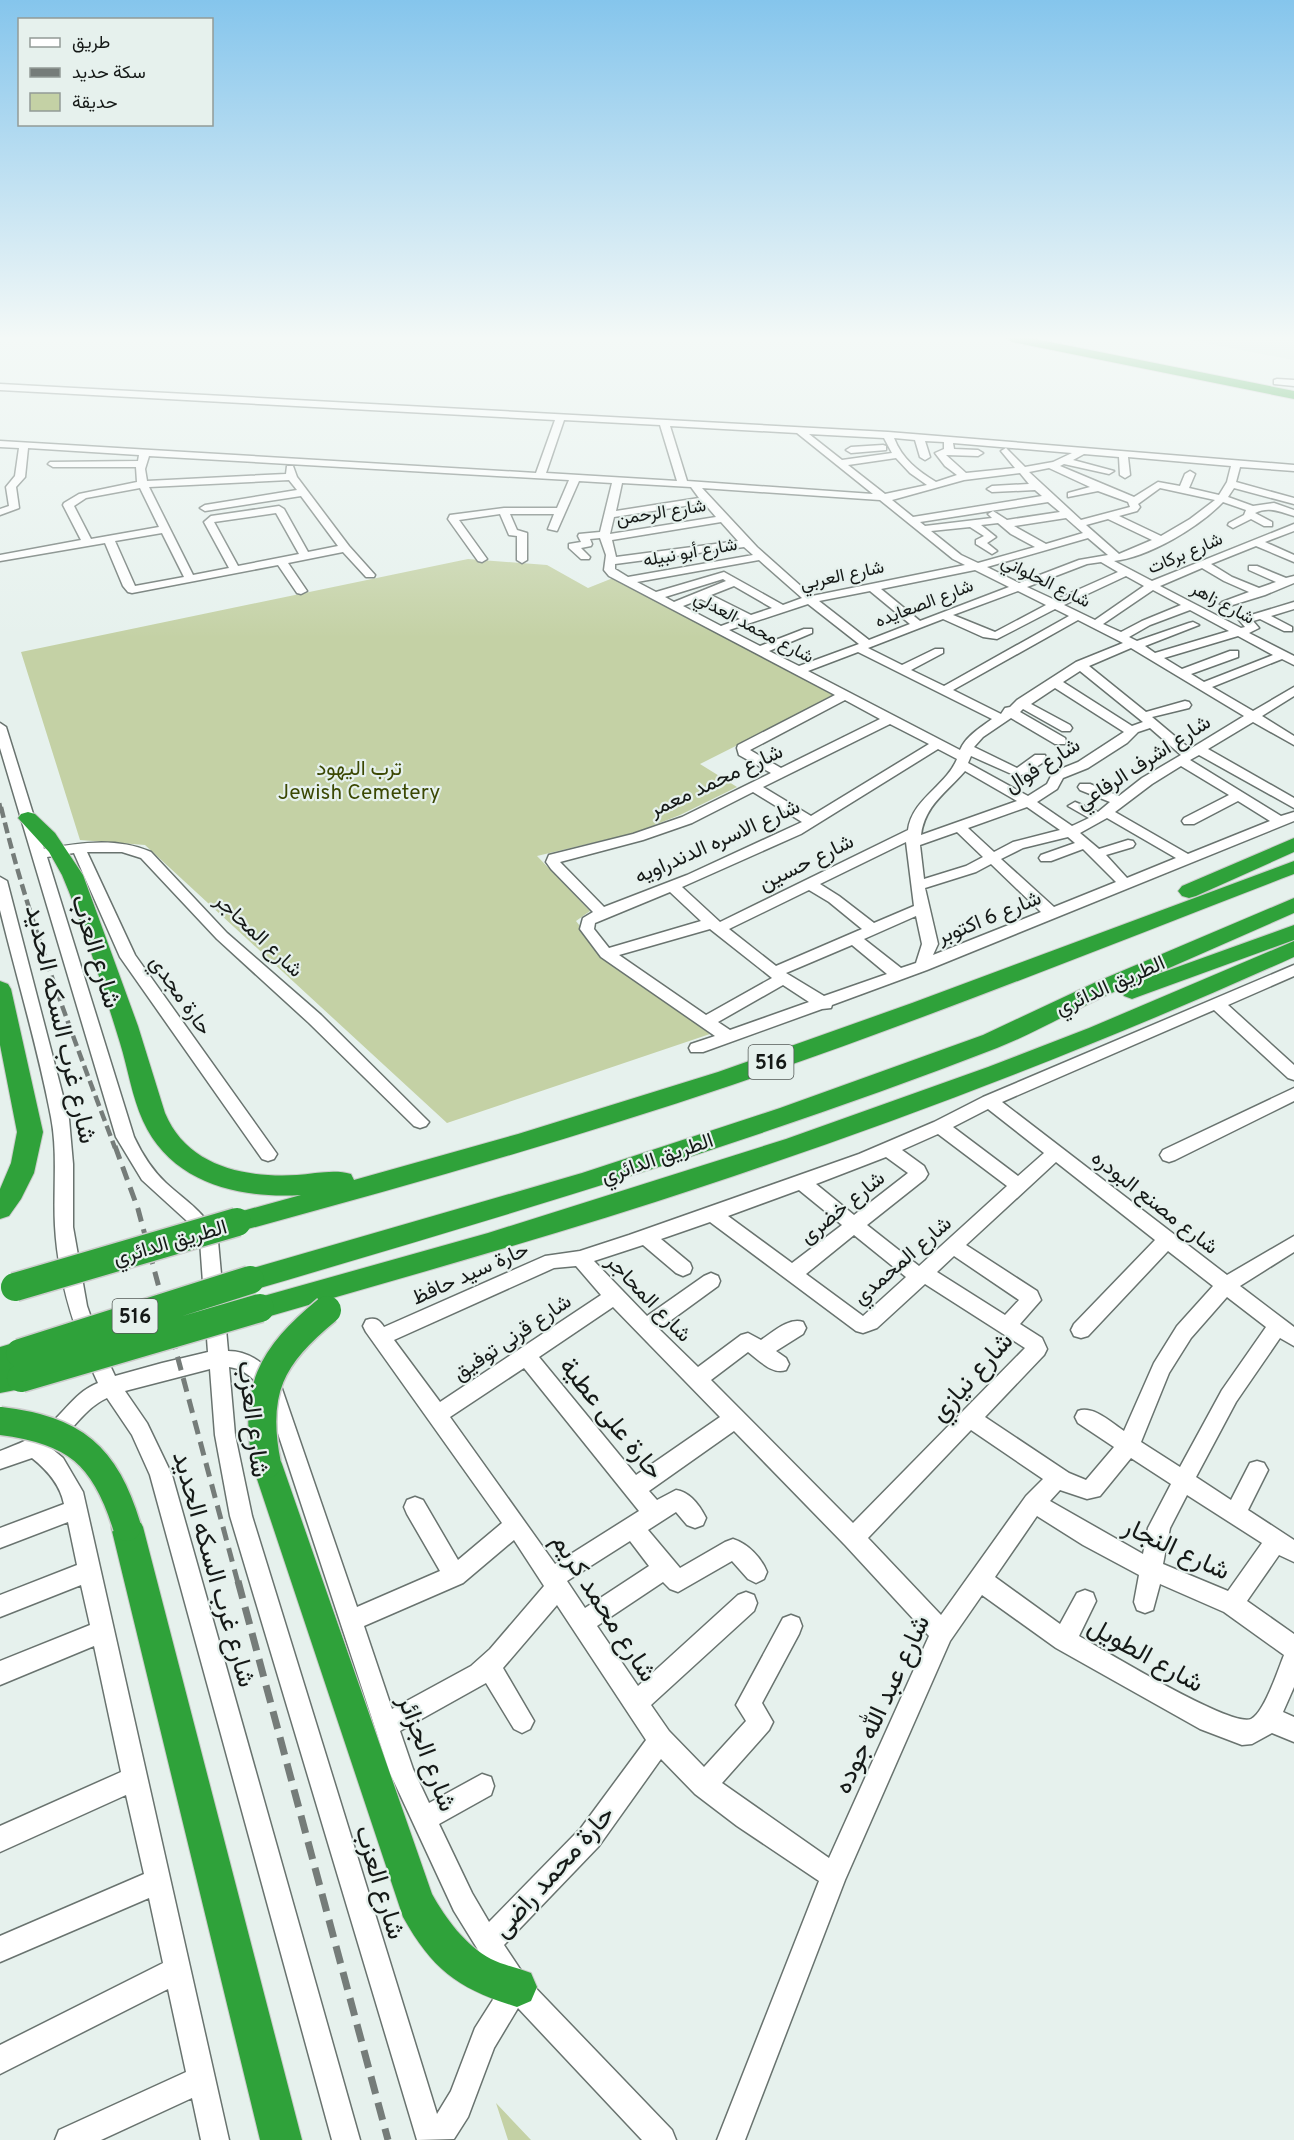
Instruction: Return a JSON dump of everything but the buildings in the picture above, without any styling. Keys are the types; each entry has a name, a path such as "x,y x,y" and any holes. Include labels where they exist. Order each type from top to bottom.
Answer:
{"highway":[{"path":"28,818 59,851 75,882 104,961 159,1129 171,1145 186,1158 204,1170 227,1178 278,1187 305,1186 439,1167"},
{"path":"949,997 1294,844"},
{"name":"الطريق الدائري","path":"8,1289 237,1222 439,1167 626,1111 784,1058 1294,867"},
{"name":"الطريق الدائري","path":"10,1368 250,1280 585,1182 789,1114 991,1041 1104,987 1294,905"},
{"path":"991,1041 1294,932"},
{"path":"10,1368 260,1308 606,1208 903,1108 1024,1063 1294,948"},
{"path":"0,989 30,1132 27,1155 19,1180 0,1209"},
{"path":"388,1271 327,1310 291,1341 267,1379 261,1400 259,1422 264,1453 416,1904 436,1936 464,1963 479,1974 517,1987"},
{"path":"0,1421 40,1427 82,1448 99,1464 112,1482 121,1503 280,2140"}],"street":[{"path":"540,475 553,438"},
{"path":"670,438 688,484 760,557 862,646 901,670 943,691 1005,715 1060,741"},
{"name":"شارع الحلواني","path":"809,438 947,549 976,567 1080,615 1156,656 1294,741"},
{"path":"889,438 894,451 914,471 936,486"},
{"path":"919,438 926,457"},
{"path":"932,438 1236,463 1286,477"},
{"path":"947,452 948,439"},
{"path":"0,444 884,497 965,477 1050,465 1083,450"},
{"path":"0,512 14,508 11,487 20,477 24,445"},
{"path":"851,450 894,451"},
{"path":"841,463 876,458 894,451"},
{"path":"1006,451 1021,468 1042,483 1051,498 1117,558"},
{"path":"145,452 141,464 144,486 190,579"},
{"path":"965,477 948,464 940,453 978,453"},
{"path":"1123,453 1125,475"},
{"path":"876,458 887,467"},
{"path":"290,460 292,477 345,548 370,575"},
{"path":"1063,461 1109,471"},
{"name":"شارع الصعايده","path":"798,671 1083,562 1117,558 1160,540 1191,524 1221,498 1231,484 1236,463"},
{"path":"53,464 141,464"},
{"path":"1050,465 1075,487 1099,488"},
{"path":"1183,490 1190,474"},
{"path":"88,543 68,505 70,502 112,489 197,479 292,477"},
{"path":"553,529 574,478"},
{"name":"شارع محمد العدلي","path":"618,480 605,534 611,553 610,572 965,757"},
{"path":"992,489 1042,483 1099,488 1134,501"},
{"path":"1231,484 1294,501"},
{"path":"1079,524 1135,508 1131,503 1156,485 1221,498 1253,512 1268,524"},
{"path":"204,508 304,492"},
{"path":"913,520 1051,498"},
{"path":"610,515 705,500"},
{"path":"1233,525 1253,512 1274,506 1294,513"},
{"path":"988,508 1002,522 1045,548"},
{"path":"235,570 209,522 212,519 279,509 305,556"},
{"path":"482,559 453,517 504,512 560,511"},
{"path":"504,512 512,532 522,533 522,560"},
{"path":"924,529 1070,514"},
{"name":"شارع الرحمن","path":"585,557 573,547 587,544 584,536 719,515"},
{"path":"1110,516 1160,540"},
{"path":"973,524 991,537 980,542 992,550"},
{"name":"شارع بركات","path":"1096,624 1152,585 1294,527"},
{"path":"0,558 165,529"},
{"path":"1283,532 1294,536"},
{"name":"شارع العربي","path":"719,630 808,600 976,567 1091,534"},
{"path":"109,539 132,590 345,548"},
{"path":"610,561 747,543"},
{"path":"1258,543 1294,559"},
{"name":"شارع أبو نبيله","path":"625,580 760,557"},
{"name":"شارع زاهر","path":"1104,560 1289,658"},
{"path":"281,561 301,591"},
{"path":"1203,564 1228,579 1260,593"},
{"path":"1254,568 1286,582 1294,593"},
{"path":"943,615 987,635 995,636 1056,604 1128,572"},
{"path":"655,596 720,575 731,578 780,608"},
{"path":"673,606 702,594 731,578"},
{"path":"1226,604 1286,582"},
{"path":"872,586 918,625"},
{"path":"702,594 749,619"},
{"path":"1156,656 1254,627 1245,620 1294,605"},
{"path":"1130,642 1146,623 1190,606"},
{"path":"943,691 1080,615"},
{"path":"1261,615 1288,629"},
{"path":"922,966 930,944 918,886 913,838 919,812 965,757 972,739 1021,703 1080,666 1130,642 1193,625"},
{"path":"759,651 808,631"},
{"path":"901,670 939,651"},
{"path":"1182,673 1234,654"},
{"path":"1203,686 1289,658"},
{"path":"1080,666 1113,690 1238,796 1287,819"},
{"path":"1053,682 1131,731"},
{"path":"781,773 744,752 743,748 845,695"},
{"name":"شارع اشرف الرفاعي","path":"918,886 971,869 1027,842 1070,832 1103,816 1138,787 1254,716 1291,697"},
{"path":"1021,703 1066,728"},
{"name":"شارع فوال","path":"913,838 959,827 1028,802 1052,786 1058,775 1083,765 1148,720 1185,705"},
{"name":"شارع محمد معمر","path":"602,913 556,866 553,860 561,855 657,832 890,719"},
{"path":"0,727 28,818"},
{"name":"شارع الاسره الدندراويه","path":"602,913 773,843 812,822 938,744"},
{"path":"1190,755 1294,804"},
{"path":"965,757 1016,772 1040,758"},
{"path":"965,757 1070,832 1125,884"},
{"path":"753,787 812,822"},
{"path":"1085,788 1122,802"},
{"path":"1190,821 1238,796"},
{"path":"1075,806 1103,816 1187,860"},
{"name":"شارع 6 اكتوبر","path":"697,1048 825,1004 1287,819"},
{"path":"959,827 1052,914"},
{"name":"شارع حسين","path":"606,954 715,926 913,838"},
{"path":"1046,858 1128,844"},
{"name":"شارع المحاجر","path":"59,851 123,847 136,849 146,855 222,936 315,1019 420,1122"},
{"name":"حارة مجدي","path":"59,851 128,957 268,1154"},
{"name":"شارع العزب","path":"59,851 125,1137 149,1177 192,1213 205,1230 210,1252 225,1435 242,1516 432,2140"},
{"name":"شارع غرب السكه الحديد","path":"0,881 60,1119 64,1164 64,1227 77,1306 91,1346 110,1386 140,1429 161,1475 346,2140"},
{"path":"808,884 834,899 873,930"},
{"path":"672,886 715,926 778,976 825,1004"},
{"path":"706,1022 778,976 853,938 922,908"},
{"path":"602,913 591,917 586,925 606,954 728,1037"},
{"path":"853,938 899,975"},
{"name":"شارع المحاجر","path":"942,1633 853,1538 645,1328 580,1258 713,1214 889,1150 941,1127 989,1101 1294,970"},
{"path":"1216,1003 1294,1074"},
{"path":"1169,1155 1294,1094"},
{"name":"شارع مصنع البودره","path":"989,1101 1290,1334"},
{"path":"941,1127 1019,1186"},
{"name":"شارع خضرى","path":"792,1274 919,1174 889,1150"},
{"name":"شارع المحمدي","path":"713,1214 856,1322 863,1324 870,1322 1055,1153"},
{"name":"شارع نيازي","path":"801,1182 921,1275 1035,1344 1037,1349 853,1538"},
{"path":"646,1237 683,1268"},
{"path":"1081,1330 1167,1240"},
{"path":"970,1418 1061,1479 1082,1490 1092,1489 1129,1445 1172,1350 1184,1332 1226,1285 1294,1243"},
{"path":"953,1246 1030,1297 1031,1300 1006,1326"},
{"name":"حارة سيد حافظ","path":"377,1332 535,1268 561,1259 580,1258"},
{"path":"645,1328 711,1281"},
{"name":"شارع قرنى توفيق","path":"436,1416 527,1357 614,1296"},
{"path":"762,1350 796,1328"},
{"name":"شارع محمد كريم","path":"377,1332 516,1525 660,1740 704,1785 746,1817 834,1875"},
{"path":"1145,1602 1159,1528 1229,1396 1290,1334"},
{"path":"696,1380 748,1341 779,1364"},
{"name":"حارة على عطية","path":"527,1357 654,1513"},
{"path":"0,1460 34,1447 59,1430 81,1403 110,1386 218,1358"},
{"name":"شارع الجزائر","path":"218,1358 231,1359 254,1367 262,1374 274,1392 385,1726 423,1820 463,1902 517,1987 662,2140"},
{"path":"1085,1417 1285,1546 1232,1604"},
{"path":"634,1488 734,1419"},
{"path":"34,1447 56,1465 72,1492 215,2140"},
{"path":"1235,1514 1257,1470"},
{"name":"شارع عبد الله جوده","path":"731,2140 834,1875 942,1633 1034,1503 1055,1481 1061,1479"},
{"path":"385,1726 469,1681 489,1667 555,1583 654,1513 677,1499 695,1518"},
{"name":"شارع النجار","path":"1034,1503 1090,1538 1152,1570 1232,1604 1294,1648"},
{"path":"415,1507 455,1576"},
{"path":"0,1538 76,1509"},
{"path":"350,1621 455,1576 516,1525"},
{"path":"633,1528 678,1581 733,1549 756,1572"},
{"path":"582,1623 665,1568"},
{"path":"0,1606 90,1571"},
{"name":"شارع الطويل","path":"980,1580 1064,1640 1208,1721 1242,1733 1261,1729 1267,1722"},
{"path":"1064,1640 1085,1601"},
{"path":"635,1704 746,1603"},
{"path":"704,1785 761,1722 749,1710 749,1703 791,1626"},
{"path":"0,1673 103,1631"},
{"path":"1294,1660 1267,1722 1279,1722 1294,1730"},
{"path":"489,1667 522,1722"},
{"name":"حارة محمد راضى","path":"487,1943 590,1837 660,1740"},
{"path":"0,1839 135,1778"},
{"path":"423,1820 482,1786"},
{"path":"0,1949 158,1881"},
{"path":"0,2060 178,1970"},
{"path":"432,2140 455,2116 463,2100 481,2044 491,2024 517,1987"},
{"path":"69,2140 201,2079"}],"green space":[{"name":"ترب اليهود Jewish Cemetery","path":"468,559 547,565 588,588 613,578 835,696 700,764 737,787 680,815 634,833 537,856 590,911 576,921 602,954 710,1034 447,1123 145,845 80,840 21,652"},
{"path":"496,2103 531,2140 508,2140"}],"railway":[{"path":"0,803 1,809"},
{"path":"1,807 38,937 115,1148"},
{"path":"115,1146 138,1209 238,1583"},
{"path":"238,1581 388,2140"}]}
